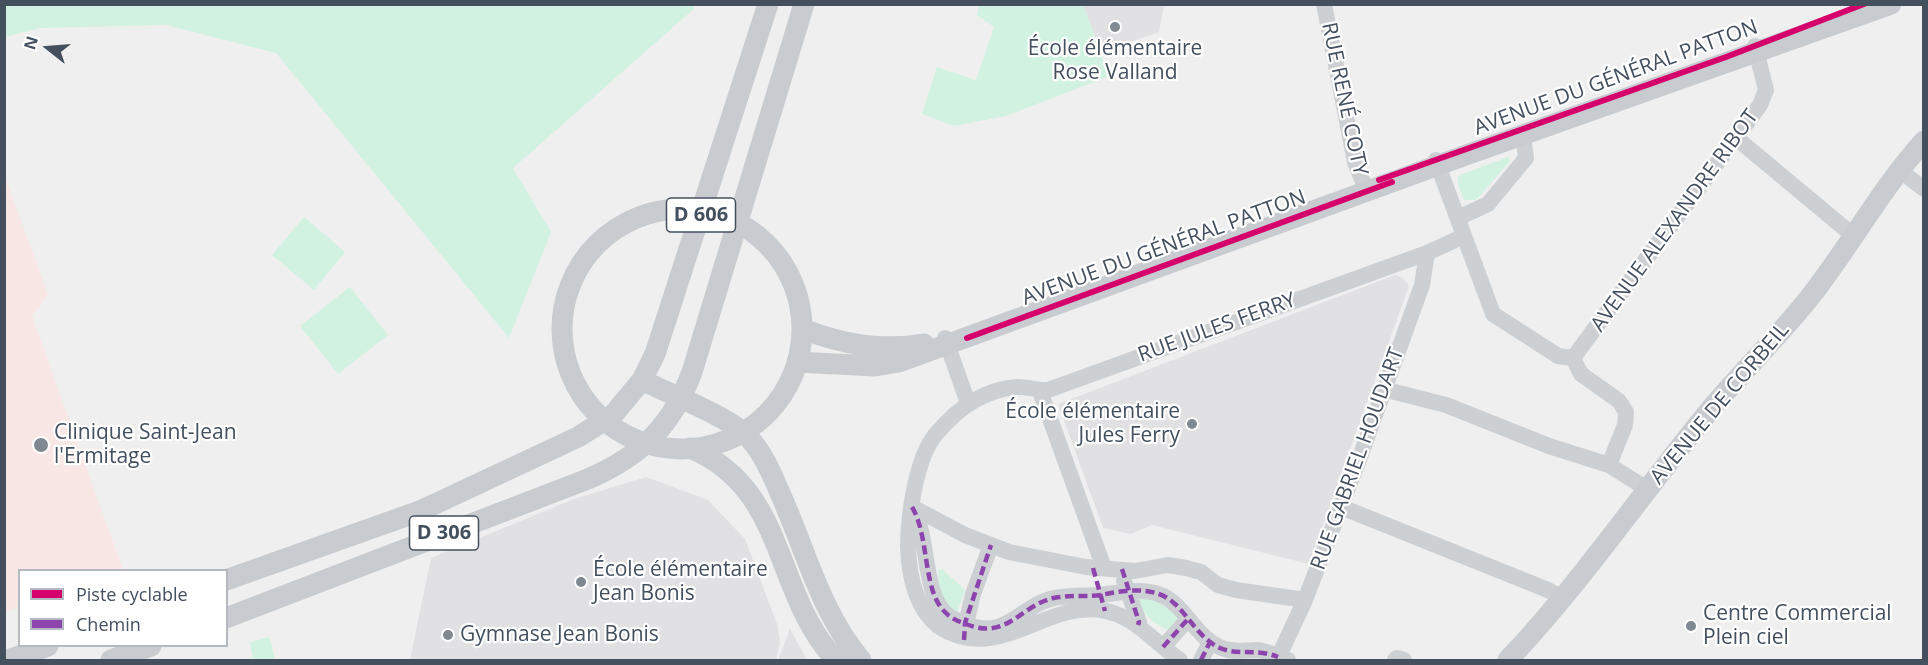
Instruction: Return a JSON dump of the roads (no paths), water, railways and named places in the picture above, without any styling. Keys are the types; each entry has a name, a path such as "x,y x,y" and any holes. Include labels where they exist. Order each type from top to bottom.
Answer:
{"main road":[{"name":"D 606","path":"613,415 642,380 655,354 768,4"},
{"name":"D 606","path":"655,436 681,400 804,4"},
{"name":"AVENUE DU GÉNÉRAL PATTON","path":"1437,163 1522,135 1756,49 1864,4"},
{"name":"AVENUE DU GÉNÉRAL PATTON","path":"797,363 874,366 899,362 947,342 1437,163 1756,49 1891,4"},
{"name":"AVENUE DE CORBEIL","path":"1508,660 1710,411 1806,302 1855,237 1898,169 1923,141"},
{"path":"699,209 741,224 776,253 797,292 803,329 797,363 790,381 774,406 739,435 696,448 651,445 610,425 580,392 564,350 564,305 581,263 613,231 654,212 699,209"},
{"name":"AVENUE DU GÉNÉRAL PATTON","path":"803,329 834,340 887,349 947,342"},
{"path":"642,380 729,423 753,443 780,494 824,602 836,626 861,660"},
{"path":"613,415 655,436 717,461 742,483 768,526 810,623 836,660"},
{"name":"D 306","path":"228,579 420,512 578,437 613,415"},
{"name":"D 306","path":"228,617 588,480 621,462 655,436"},
{"path":"8,660 43,647"},
{"path":"111,660 146,647"}],"street":[{"name":"RUE RENÉ COTY","path":"1324,4 1356,162 1365,189"},
{"name":"AVENUE ALEXANDRE RIBOT","path":"1573,358 1761,105 1766,90 1756,49"},
{"path":"1458,218 1488,204 1526,158 1522,135"},
{"path":"1735,137 1855,237"},
{"path":"1437,163 1493,314 1558,356 1573,358 1581,374 1619,401 1626,412 1625,425 1609,465"},
{"path":"1898,169 1923,189"},
{"name":"RUE JULES FERRY","path":"968,403 1008,388 1025,387 1040,391 1427,253 1464,236"},
{"name":"RUE GABRIEL HOUDART","path":"1281,659 1341,507 1422,285 1427,253"},
{"path":"947,342 968,403 954,414 928,443 912,507 908,549 916,594 932,621 947,633 964,632 981,643 1001,642 1071,613 1117,604 1146,591 1170,600 1210,642 1232,651 1257,650 1281,659"},
{"path":"1383,389 1446,405 1549,446 1609,465 1647,489"},
{"path":"1040,391 1106,568 1117,604 1180,660"},
{"path":"912,507 965,535 1009,552 1047,561 1143,570 1168,565 1201,572 1218,585 1236,590 1305,600"},
{"path":"1341,507 1538,585 1561,597"},
{"path":"964,632 991,545"},
{"path":"1163,647 1188,619"},
{"path":"1201,660 1210,642"},
{"path":"1395,660 1397,658 1404,660"}],"place":[{"name":"École élémentaire Rose Valland","path":"1115,27"},
{"name":"École élémentaire Jules Ferry","path":"1192,424"},
{"name":"Clinique Saint-Jean l'Ermitage","path":"41,445"},
{"name":"École élémentaire Jean Bonis","path":"581,582"},
{"name":"Centre Commercial Plein ciel","path":"1691,626"},
{"name":"Gymnase Jean Bonis","path":"448,635"}]}
